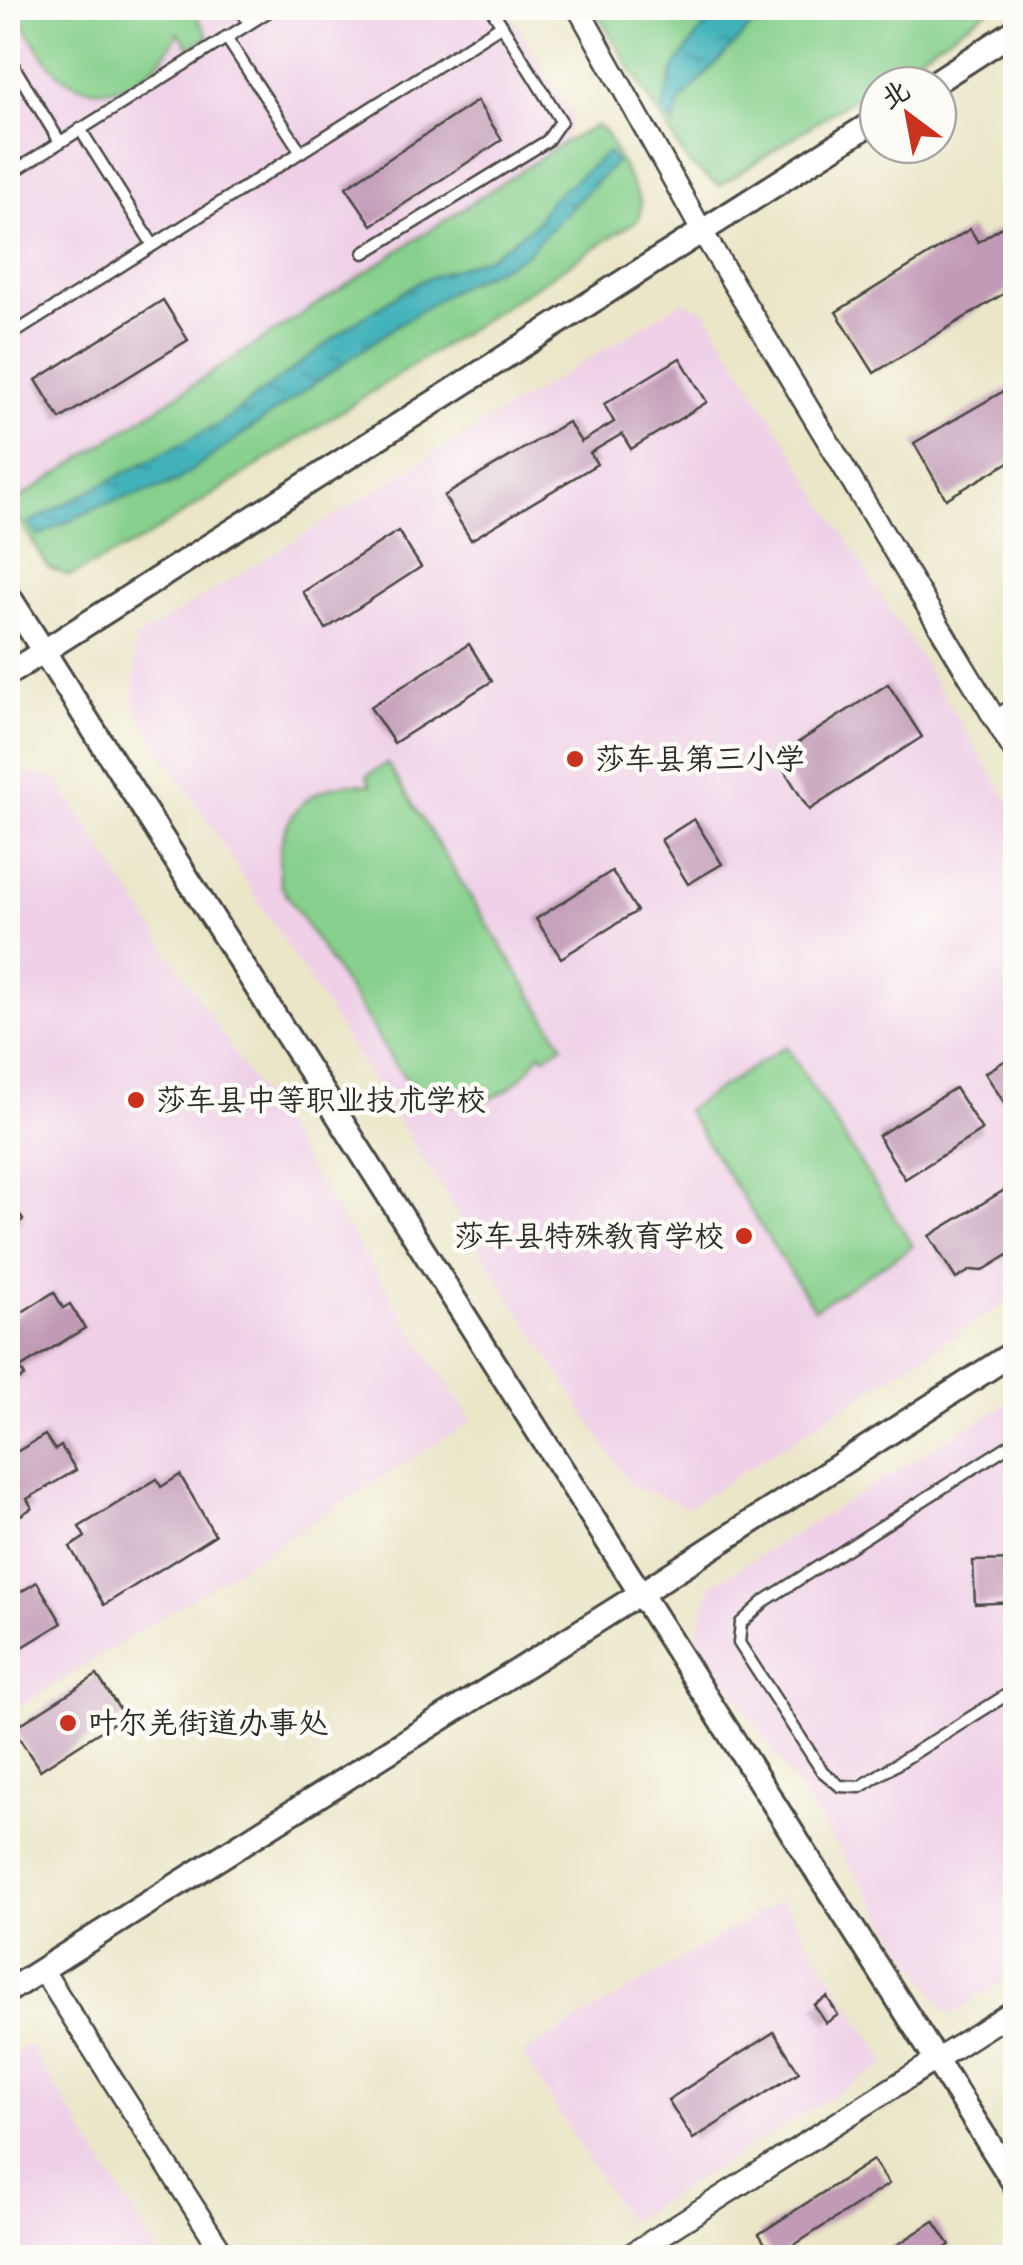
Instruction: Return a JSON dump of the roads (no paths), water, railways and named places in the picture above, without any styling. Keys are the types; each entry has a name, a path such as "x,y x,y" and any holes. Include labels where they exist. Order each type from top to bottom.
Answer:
{"street":[{"path":"578,8 702,233 1016,754"},
{"path":"958,68 1016,30"},
{"path":"8,674 858,132"},
{"path":"8,594 1016,2186"},
{"path":"8,1991 1016,1352"},
{"path":"42,1969 226,2258"},
{"path":"625,2258 1016,2010"}],"lane":[{"path":"240,8 250,22"},
{"path":"8,174 274,8"},
{"path":"364,253 546,141 561,121 491,8"},
{"path":"8,337 502,25"},
{"path":"226,38 301,152"},
{"path":"8,57 60,142"},
{"path":"80,129 153,245"},
{"path":"994,717 1016,703"},
{"path":"1016,1441 766,1600 742,1623 739,1643 822,1771 840,1786 860,1786 1016,1689"}],"water":[{"path":"717,8 783,8 762,15 680,102 674,125 662,111 674,68"},
{"path":"608,152 616,162 523,257 458,287 392,329 174,483 103,505 38,536 28,523 219,424 361,318 418,282 490,256 534,225 550,200"}],"place":[{"name":"莎车县第三小学","path":"575,759"},
{"name":"莎车县中等职业技术学校","path":"136,1100"},
{"name":"莎车县特殊教育学校","path":"744,1236"},
{"name":"叶尔羌街道办事处","path":"68,1723"}]}
